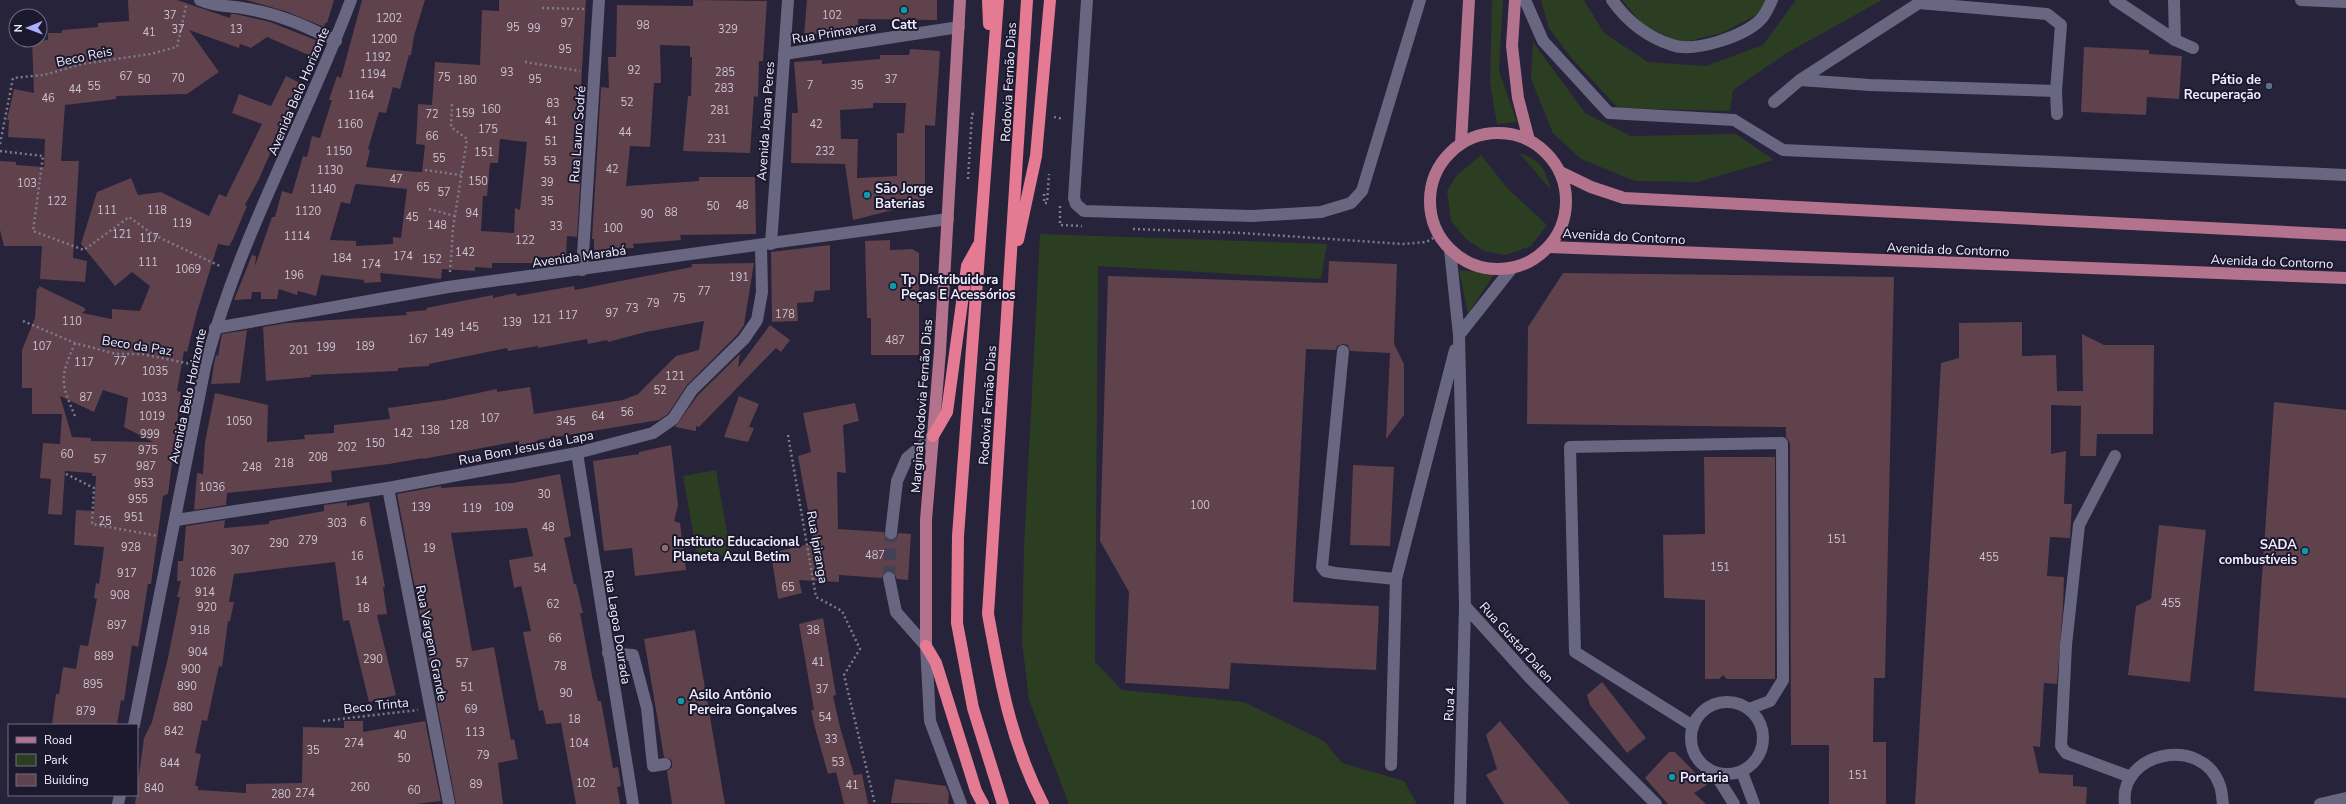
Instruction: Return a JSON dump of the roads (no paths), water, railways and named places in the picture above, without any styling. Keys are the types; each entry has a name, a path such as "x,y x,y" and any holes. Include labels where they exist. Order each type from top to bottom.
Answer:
{"highway":[{"path":"988,0 992,85"},
{"name":"Rodovia Fernão Dias","path":"998,0 958,536 957,623 973,708 1003,804"},
{"name":"Rodovia Fernão Dias","path":"1027,0 988,614 1004,701 1031,781 1043,804"},
{"path":"1009,280 1036,156 1050,0"},
{"path":"933,436 947,412 967,266 980,241"},
{"path":"926,646 936,663 976,791 983,804"}],"main road":[{"name":"Marginal Rodovia Fernão Dias","path":"926,646 926,520 948,220 960,0"},
{"path":"1461,143 1469,0"},
{"path":"1515,0 1512,46 1518,98 1529,140"},
{"path":"1485,134 1508,134 1529,140 1547,154 1560,172 1566,198 1562,224 1549,247 1538,256 1512,268 1482,268 1459,260 1439,235 1431,211 1432,185 1443,161 1461,143 1485,134"},
{"path":"1560,172 1591,188 1624,198 2346,235"},
{"name":"Avenida do Contorno","path":"1549,247 2346,278"}],"street":[{"path":"200,0 214,6 247,8 287,17 336,41"},
{"name":"Avenida Belo Horizonte","path":"134,724 176,520 205,367 215,328 234,273 336,41 351,0"},
{"name":"Avenida Joana Peres","path":"766,245 788,0"},
{"path":"1087,0 1074,198 1076,204 1084,211 1252,216 1320,212 1351,203 1362,192 1420,0"},
{"path":"1525,0 1543,41 1609,113 1734,120 1783,150 2346,175"},
{"path":"1612,0 1619,10 1644,33 1674,46 1704,46 1732,37 1761,19 1772,0"},
{"path":"2115,0 2175,40 2193,48"},
{"path":"2174,0 2175,40"},
{"path":"2301,0 2346,2"},
{"path":"1774,102 1800,80 1921,2 2047,14 2061,25 2056,91 2057,114"},
{"name":"Rua Lauro Sodré","path":"582,270 599,5"},
{"name":"Rua Primavera","path":"784,54 959,27"},
{"path":"1800,80 1870,85 2056,91"},
{"name":"Avenida Marabá","path":"215,328 448,287 948,220"},
{"name":"Rua Bom Jesus da Lapa","path":"176,520 388,488 577,454 653,433 673,419 692,390 744,339 757,320 762,292 766,245"},
{"name":"Rua Gustaf Dalen","path":"1450,250 1459,335 1465,606 1530,678 1656,804"},
{"path":"1391,765 1396,579 1459,335 1512,268"},
{"path":"1343,350 1322,567 1325,571 1335,573 1396,579"},
{"path":"891,533 896,481 907,458 933,436"},
{"path":"1693,726 1575,652 1570,447 1782,443 1783,680 1770,701 1749,709"},
{"name":"Rua Lagoa Dourada","path":"577,454 633,804"},
{"path":"2115,456 2079,525 2066,645 2061,746 2066,753 2131,777"},
{"name":"Rua Vargem Grande","path":"388,488 449,804"},
{"path":"889,578 896,612 926,646 930,721 961,804"},
{"name":"Rua 4","path":"1460,804 1465,606"},
{"path":"608,653 633,655 647,708 653,766 666,764"},
{"path":"1732,702 1749,709 1758,718 1762,730 1763,742 1760,754 1752,764 1742,772 1724,775 1703,766 1695,756 1691,745 1693,726 1703,710 1713,704 1732,702"},
{"path":"2125,804 2124,798 2131,777 2146,761 2167,754 2189,755 2208,767 2220,785 2222,804"},
{"path":"1714,772 1734,804"},
{"path":"1742,772 1754,804"},
{"path":"2320,804 2346,798"}],"tunnel":[{"path":"889,578 891,533"}],"place":[{"name":"Catt","path":"904,10"},
{"name":"Pátio de Recuperação","path":"2269,86"},
{"name":"São Jorge Baterias","path":"867,195"},
{"name":"Tp Distribuidora Peças E Acessórios","path":"893,286"},
{"name":"Instituto Educacional Planeta Azul Betim","path":"665,548"},
{"name":"SADA combustíveis","path":"2305,551"},
{"name":"Asilo Antônio Pereira Gonçalves","path":"681,701"},
{"name":"Portaria","path":"1672,777"}]}
